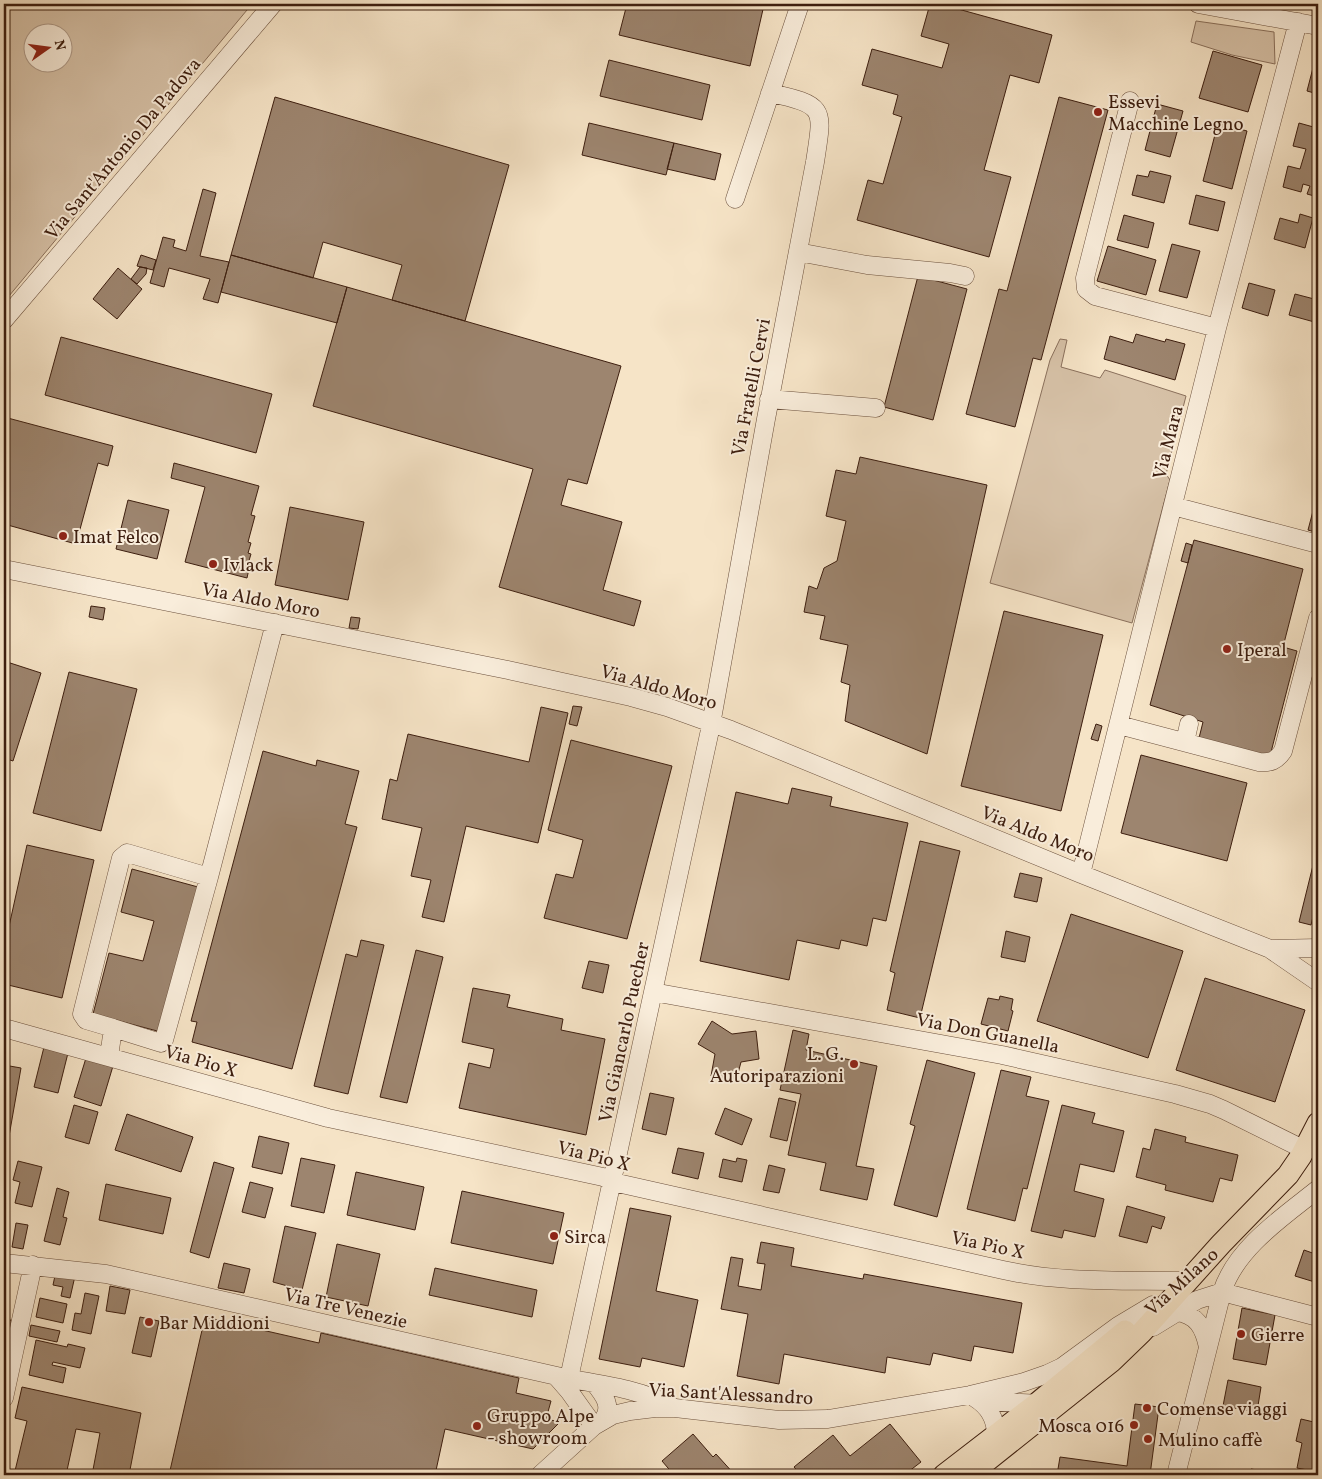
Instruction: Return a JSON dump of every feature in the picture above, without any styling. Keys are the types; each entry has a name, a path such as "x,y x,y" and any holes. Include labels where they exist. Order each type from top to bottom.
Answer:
{"main road":[{"path":"1222,1244 1288,1175 1305,1150 1318,1123"},
{"name":"Via Milano","path":"944,1475 1124,1332 1222,1244"},
{"name":"Via Milano","path":"969,1475 1112,1361 1131,1343 1222,1244"}],"street":[{"name":"Via Sant'Antonio Da Padova","path":"4,320 273,4"},
{"path":"735,199 800,4"},
{"path":"1198,4 1318,26"},
{"name":"Via Mara","path":"1081,874 1217,328 1298,22"},
{"name":"Via Fratelli Cervi","path":"712,722 769,400 815,162 820,118 817,110 807,103 770,92"},
{"path":"1130,101 1085,278 1086,289 1095,296 1217,328"},
{"path":"798,252 867,265 965,276"},
{"path":"769,400 876,408"},
{"path":"1173,506 1318,544"},
{"name":"Via Aldo Moro","path":"4,569 508,670 638,699 712,722 1081,874 1270,949 1318,982"},
{"path":"1119,724 1259,762 1268,763 1277,759 1283,751 1318,618"},
{"path":"209,877 127,853 121,858 82,1014 86,1020 161,1043 164,1040 209,877 275,623"},
{"name":"Via Giancarlo Puecher","path":"563,1378 571,1369 712,722"},
{"path":"1185,742 1189,724"},
{"name":"Via Aldo Moro","path":"1270,949 1318,948"},
{"name":"Via Don Guanella","path":"653,992 1002,1055 1175,1094 1210,1104 1305,1150"},
{"name":"Via Pio X","path":"4,1028 328,1118 604,1177 612,1182 1021,1274 1072,1280 1180,1281"},
{"path":"109,1057 113,1028"},
{"path":"1176,1475 1208,1347 1230,1271 1264,1234 1318,1190"},
{"name":"Via Tre Venezie","path":"4,1263 106,1274 648,1396 675,1408"},
{"path":"4,1398 33,1266"},
{"path":"1131,1343 1197,1300 1221,1298 1318,1317"},
{"path":"975,1398 1054,1371 1078,1356 1118,1326 1154,1305"},
{"path":"1176,1312 1188,1314 1196,1319 1204,1332 1208,1347"},
{"path":"975,1398 1035,1404 1052,1400 1082,1377 1112,1361"},
{"path":"563,1378 570,1391 598,1423 606,1415 607,1402 595,1384"},
{"path":"975,1398 992,1416 996,1435"},
{"name":"Via Sant'Alessandro","path":"540,1475 598,1423 622,1412 638,1409 675,1408 748,1417 804,1420 852,1416 975,1398"}],"shaded area":[{"path":"4,4 252,4 4,302"},
{"path":"1196,21 1274,32 1275,64 1232,55 1191,42"},
{"path":"1060,339 1067,340 1061,367 1100,378 1105,370 1186,396 1166,474 1170,480 1132,623 990,583 1050,360"}],"building":[{"path":"627,4 764,5 750,66 619,35"},
{"path":"930,4 940,4 1052,35 1039,83 1010,75 984,170 1011,177 989,257 857,220 868,180 883,184 902,117 893,114 898,95 862,85 872,49 942,68 949,44 921,36"},
{"path":"1213,51 1262,65 1248,112 1199,98"},
{"path":"609,60 710,85 702,120 600,96"},
{"path":"1314,64 1318,65 1318,94 1307,91"},
{"path":"275,97 509,165 465,321 392,300 402,265 323,242 313,278 231,255"},
{"path":"1059,97 1108,110 1041,360 1033,358 1015,427 966,414 999,289 1007,291"},
{"path":"1157,104 1183,111 1170,157 1145,150"},
{"path":"589,123 674,143 666,175 582,155"},
{"path":"1218,123 1247,131 1232,189 1203,181"},
{"path":"1299,123 1317,128 1315,136 1318,137 1318,197 1307,194 1310,186 1303,184 1301,192 1283,187 1288,166 1300,169 1306,149 1293,146"},
{"path":"674,143 721,154 715,180 667,169"},
{"path":"1150,171 1171,176 1164,203 1132,195 1137,175 1148,177"},
{"path":"203,189 216,193 200,256 229,262 218,303 203,299 210,279 169,268 164,287 150,283 163,237 175,240 173,247 186,251"},
{"path":"1196,195 1225,202 1218,231 1189,224"},
{"path":"1300,214 1313,218 1305,248 1274,239 1280,218 1298,223"},
{"path":"1124,215 1154,223 1148,248 1117,240"},
{"path":"1172,244 1200,251 1187,298 1159,291"},
{"path":"1108,246 1156,260 1146,295 1097,281"},
{"path":"141,255 156,260 153,270 137,266"},
{"path":"231,255 347,287 337,323 221,292"},
{"path":"140,267 147,268 146,274 137,284 131,279"},
{"path":"118,268 142,289 117,319 93,299"},
{"path":"918,276 967,289 933,420 884,407"},
{"path":"1249,283 1275,290 1268,316 1242,308"},
{"path":"347,287 621,366 587,484 568,479 561,505 622,522 603,590 641,601 634,626 499,587 533,469 313,406"},
{"path":"1295,294 1318,300 1318,323 1289,315"},
{"path":"1136,334 1165,342 1166,339 1185,344 1175,380 1104,359 1110,336 1133,343"},
{"path":"61,337 272,394 256,453 45,395"},
{"path":"4,417 113,446 108,466 98,463 76,544 4,524"},
{"path":"860,457 987,485 927,754 845,721 850,685 841,682 848,645 820,639 825,616 804,612 809,586 817,589 824,568 837,561 846,521 826,516 836,470 856,474"},
{"path":"174,463 259,486 251,515 255,516 248,542 251,543 248,553 251,554 247,578 185,562 205,487 171,478"},
{"path":"1318,492 1318,533 1308,530"},
{"path":"128,500 169,510 157,559 116,549"},
{"path":"290,507 364,522 348,600 275,585"},
{"name":"Iperal","path":"1194,540 1303,569 1283,647 1297,651 1270,756 1199,738 1203,722 1150,705"},
{"path":"1186,543 1192,545 1188,563 1181,561"},
{"path":"91,606 105,608 103,620 89,617"},
{"path":"1004,611 1103,635 1061,811 961,786"},
{"path":"351,617 360,618 358,629 349,628"},
{"path":"4,661 41,673 13,761 4,758"},
{"path":"69,672 137,689 101,831 33,813"},
{"path":"573,706 582,707 577,726 569,724"},
{"path":"541,707 568,713 538,843 466,826 444,922 422,917 431,880 411,876 422,828 382,819 390,779 397,781 408,734 529,762"},
{"path":"1096,724 1102,726 1098,741 1091,739"},
{"path":"571,740 672,766 627,939 544,918 556,874 573,878 583,840 548,830"},
{"path":"263,751 316,766 317,760 359,771 345,824 357,827 292,1069 192,1042 197,1022 191,1021"},
{"path":"1141,755 1247,783 1227,861 1121,833"},
{"path":"792,788 832,797 830,806 908,823 886,921 873,918 867,946 841,940 839,949 797,940 789,980 700,961 736,792 788,804"},
{"path":"920,841 960,851 920,1018 887,1010 895,973 890,971"},
{"path":"27,845 94,860 62,998 4,984 4,949"},
{"path":"1318,845 1318,896 1311,925 1299,922"},
{"path":"132,869 198,887 161,1032 93,1014 109,953 143,961 154,921 121,912"},
{"path":"1020,873 1042,878 1037,902 1014,897"},
{"path":"1071,914 1183,951 1148,1058 1037,1021"},
{"path":"1006,931 1030,937 1025,962 1001,957"},
{"path":"361,940 384,945 348,1094 314,1086 346,954 357,957"},
{"path":"416,950 443,957 407,1103 380,1097"},
{"path":"589,961 609,965 603,993 582,988"},
{"path":"1205,978 1305,1010 1275,1102 1176,1070"},
{"path":"473,988 510,995 507,1007 563,1019 561,1030 605,1039 586,1135 459,1108 469,1063 490,1068 494,1049 462,1042"},
{"path":"1000,996 1013,999 1011,1010 1013,1011 1008,1031 981,1024 988,998 999,1000"},
{"path":"712,1021 732,1034 756,1031 759,1059 741,1062 736,1081 711,1076 715,1054 698,1044"},
{"path":"793,1030 809,1034 806,1050 877,1066 856,1166 874,1169 867,1200 820,1190 826,1163 788,1155 801,1094 780,1090"},
{"path":"44,1047 68,1053 58,1093 34,1087"},
{"path":"86,1058 113,1066 101,1106 74,1097"},
{"path":"927,1060 975,1073 937,1217 894,1205 915,1126 910,1124"},
{"path":"4,1065 21,1068 8,1142 4,1141"},
{"path":"1001,1070 1031,1077 1026,1096 1049,1101 1027,1189 1023,1188 1015,1221 967,1209"},
{"path":"650,1093 674,1098 666,1135 642,1129"},
{"path":"779,1098 796,1102 787,1141 770,1137"},
{"path":"74,1105 98,1112 89,1144 65,1137"},
{"path":"1062,1105 1095,1113 1092,1123 1124,1131 1114,1172 1080,1164 1074,1191 1104,1199 1095,1237 1064,1230 1062,1238 1031,1231"},
{"path":"725,1108 752,1119 742,1145 715,1134"},
{"path":"127,1114 193,1137 181,1172 115,1150"},
{"path":"1155,1129 1186,1137 1185,1142 1238,1155 1232,1181 1220,1178 1213,1202 1165,1190 1166,1185 1136,1177 1143,1148 1150,1150"},
{"path":"259,1136 289,1143 282,1174 252,1167"},
{"path":"678,1148 704,1153 698,1179 672,1173"},
{"path":"301,1158 335,1165 324,1213 291,1206"},
{"path":"737,1158 747,1160 742,1182 719,1177 723,1159 736,1162"},
{"path":"18,1161 42,1167 32,1207 15,1203 20,1182 13,1180"},
{"path":"214,1162 234,1168 209,1258 190,1252"},
{"path":"769,1165 785,1169 779,1193 763,1190"},
{"path":"356,1172 424,1187 415,1230 347,1215"},
{"path":"250,1182 273,1188 265,1218 242,1212"},
{"path":"106,1184 171,1198 163,1234 99,1220"},
{"path":"57,1188 69,1192 63,1217 67,1218 60,1245 44,1241"},
{"path":"462,1191 564,1213 553,1264 451,1243"},
{"path":"1127,1206 1165,1217 1161,1229 1152,1226 1147,1243 1119,1236"},
{"path":"630,1208 671,1216 656,1291 698,1300 684,1367 642,1358 640,1367 599,1359"},
{"path":"16,1223 28,1225 23,1249 12,1247"},
{"path":"285,1226 316,1233 302,1290 273,1282"},
{"path":"761,1242 794,1248 791,1266 863,1279 864,1274 1022,1303 1013,1353 974,1346 971,1361 933,1353 930,1365 887,1357 885,1373 784,1354 779,1384 737,1376 748,1314 721,1309 731,1257 743,1259 738,1286 761,1290 765,1264 757,1263"},
{"path":"337,1244 380,1254 368,1306 326,1297"},
{"path":"1304,1250 1318,1255 1318,1283 1295,1276"},
{"path":"224,1263 250,1269 244,1293 218,1288"},
{"path":"435,1268 537,1290 532,1317 429,1295"},
{"path":"56,1271 75,1276 70,1298 61,1296 63,1287 53,1285"},
{"path":"110,1286 130,1290 125,1314 106,1311"},
{"path":"85,1293 99,1296 91,1334 72,1330 75,1313 81,1314"},
{"path":"40,1298 67,1304 63,1323 36,1317"},
{"path":"1242,1308 1275,1315 1266,1365 1233,1359"},
{"path":"140,1317 159,1321 151,1357 132,1353"},
{"path":"205,1317 319,1343 321,1333 519,1378 516,1393 551,1401 546,1419 560,1422 533,1449 445,1429 435,1475 169,1475"},
{"path":"4,1319 16,1321 4,1366"},
{"path":"31,1325 60,1331 57,1342 29,1336"},
{"path":"36,1340 67,1347 68,1344 85,1348 80,1368 53,1362 52,1365 66,1368 63,1383 29,1375"},
{"path":"1228,1380 1261,1387 1257,1412 1223,1406"},
{"path":"22,1387 141,1413 129,1475 92,1475 100,1433 76,1429 66,1475 14,1475 27,1421 15,1418"},
{"path":"1135,1404 1159,1407 1150,1475 1057,1475 1060,1457 1127,1466"},
{"path":"1301,1419 1318,1423 1318,1472 1297,1468 1302,1443 1296,1441"},
{"path":"890,1424 921,1462 904,1475 801,1475 794,1467 833,1435 850,1456"},
{"path":"693,1434 713,1457 716,1454 735,1475 674,1475 662,1461"},
{"path":"1251,1469 1287,1475 1250,1475"},
{"path":"601,1471 641,1474 641,1475 601,1475"}],"place":[{"name":"Essevi Macchine Legno","path":"1098,112"},
{"name":"Imat Felco","path":"63,536"},
{"name":"Ivlack","path":"213,564"},
{"name":"Iperal","path":"1227,649"},
{"name":"L. G. Autoriparazioni","path":"854,1064"},
{"name":"Sirca","path":"554,1236"},
{"name":"Bar Middioni","path":"149,1322"},
{"name":"Gierre","path":"1241,1334"},
{"name":"Comense viaggi","path":"1147,1408"},
{"name":"Mosca 016","path":"1134,1425"},
{"name":"Gruppo Alpe - showroom","path":"477,1426"},
{"name":"Mulino caffè","path":"1148,1439"}]}
